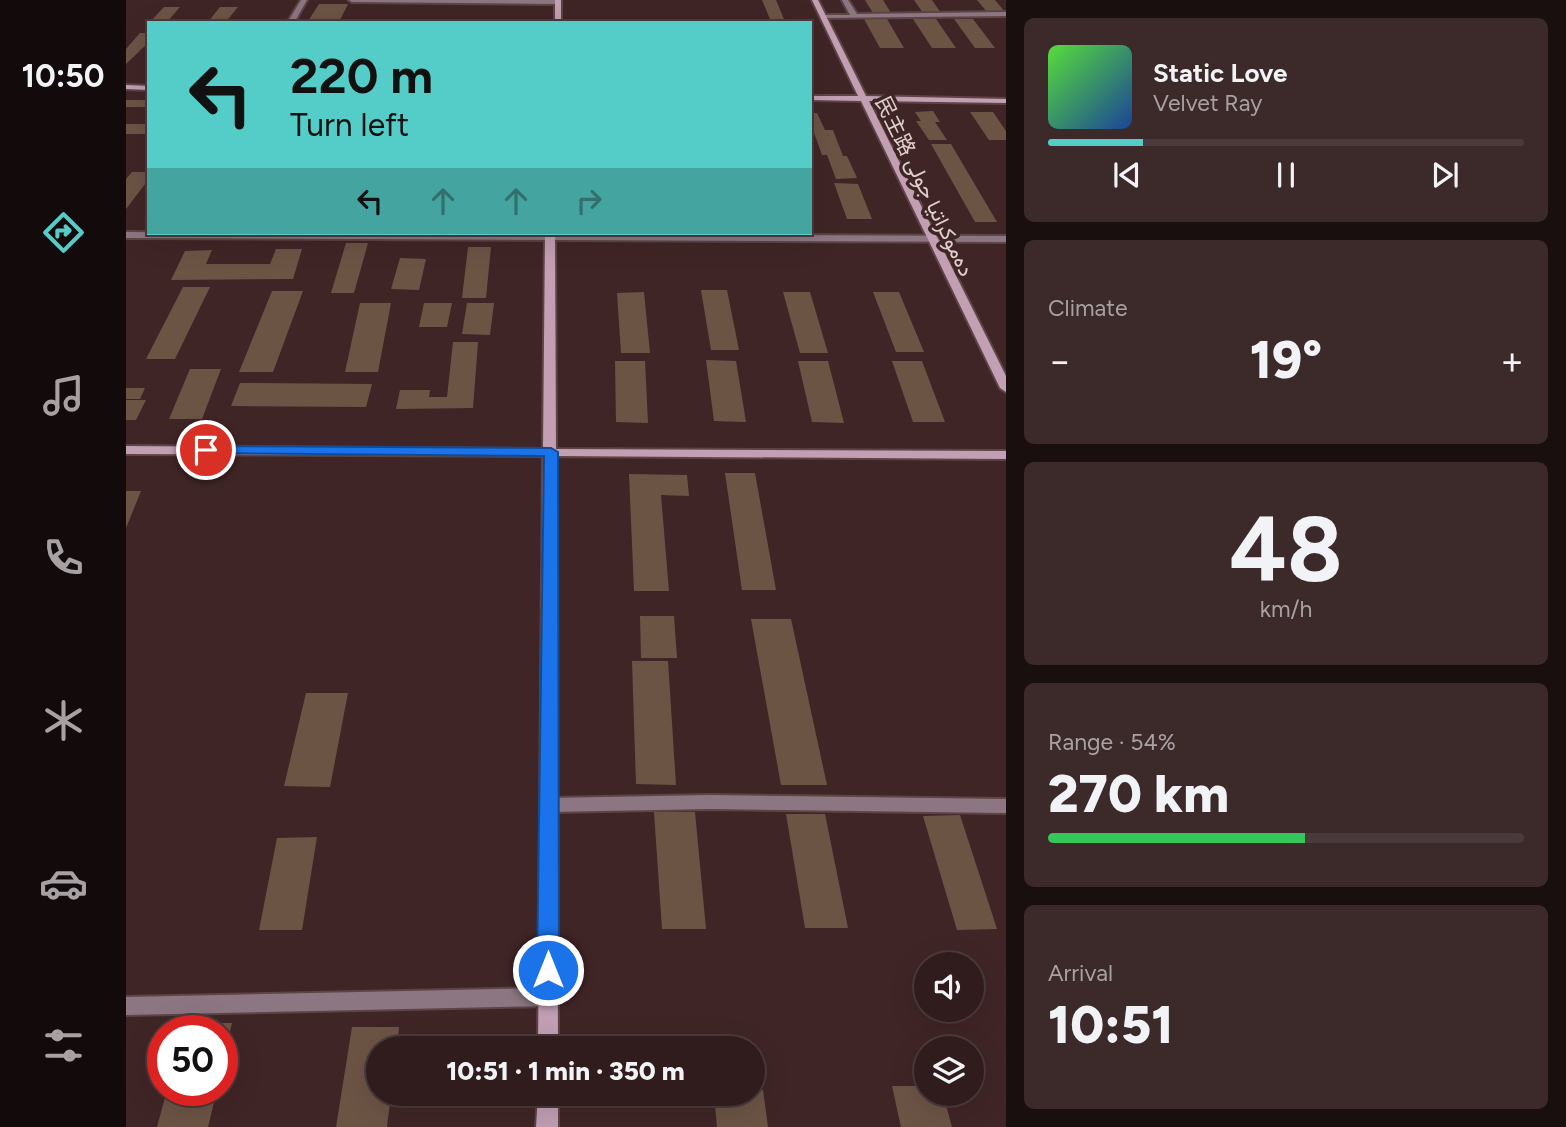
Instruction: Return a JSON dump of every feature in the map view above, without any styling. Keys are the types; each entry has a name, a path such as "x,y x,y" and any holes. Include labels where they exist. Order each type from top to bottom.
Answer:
{"street":[{"path":"291,21 304,0"},
{"path":"352,0 558,1 558,21"},
{"name":"民主路 دەموكراتيا جولى","path":"815,0 1006,388"},
{"path":"845,0 855,17"},
{"path":"823,17 1006,15"},
{"path":"126,87 147,88"},
{"path":"812,98 1006,101"},
{"path":"126,235 1006,239"},
{"path":"548,1036 550,235"},
{"path":"126,450 1006,455"},
{"path":"549,805 710,802 1006,806"},
{"path":"126,1006 548,997"},
{"path":"547,1127 548,1106"}],"building":[{"path":"762,0 776,0 784,19 770,19"},
{"path":"865,0 883,0 891,13 873,13"},
{"path":"914,0 932,0 941,13 923,13"},
{"path":"977,0 995,0 1005,12 987,12"},
{"path":"319,4 348,4 340,21 308,21"},
{"path":"164,7 180,7 168,21 151,21"},
{"path":"220,7 238,7 227,21 209,21"},
{"path":"864,19 887,19 904,48 880,48"},
{"path":"913,19 936,19 956,48 932,48"},
{"path":"954,19 973,19 995,48 975,48"},
{"path":"140,33 147,33 147,44 126,64 126,49"},
{"path":"126,100 147,100 147,107 126,107"},
{"path":"933,111 940,122 935,122 947,140 929,140 916,121 921,121 915,112"},
{"path":"970,112 993,112 1006,131 1006,140 989,140"},
{"path":"812,113 817,113 825,130 833,130 843,156 847,156 857,178 836,179 827,155 822,155 813,130"},
{"path":"126,124 147,124 147,134 126,134"},
{"path":"931,144 951,144 997,222 975,222"},
{"path":"132,172 147,172 147,182 126,209 126,179"},
{"path":"834,183 858,184 872,219 847,219"},
{"path":"346,243 368,243 354,293 331,293"},
{"path":"468,247 491,247 486,298 462,298"},
{"path":"276,249 302,249 293,279 171,280 185,251 212,250 206,264 270,264"},
{"path":"400,258 426,259 419,290 391,289"},
{"path":"183,287 210,287 175,359 146,359"},
{"path":"701,290 727,290 739,350 711,350"},
{"path":"272,291 303,291 273,372 239,372"},
{"path":"644,292 650,353 621,353 617,293"},
{"path":"783,292 810,292 828,353 800,353"},
{"path":"873,292 899,292 924,352 896,352"},
{"path":"360,303 391,303 378,372 345,372"},
{"path":"424,303 452,303 447,327 419,327"},
{"path":"467,303 494,303 490,335 462,334"},
{"path":"453,342 478,342 473,408 396,409 400,390 430,390 429,397 447,397"},
{"path":"706,360 736,361 746,422 714,421"},
{"path":"615,361 645,361 648,423 616,422"},
{"path":"798,361 828,361 844,423 812,422"},
{"path":"892,361 922,361 945,422 913,422"},
{"path":"190,369 221,369 202,419 169,419"},
{"path":"240,383 372,384 366,407 231,406"},
{"path":"126,388 145,388 140,399 126,399"},
{"path":"126,400 146,400 136,420 126,420"},
{"path":"725,473 755,473 776,590 742,590"},
{"path":"629,474 687,475 689,496 661,495 669,591 634,591"},
{"path":"126,491 141,491 126,528"},
{"path":"640,616 674,616 677,658 641,658"},
{"path":"751,619 791,619 827,785 781,785"},
{"path":"632,661 668,661 676,785 636,784"},
{"path":"306,693 348,693 330,787 284,786"},
{"path":"654,812 695,812 706,929 662,929"},
{"path":"786,814 825,814 848,928 805,928"},
{"path":"960,815 997,929 957,930 923,816"},
{"path":"317,837 302,930 259,930 277,838"},
{"path":"352,1027 399,1027 398,1036 366,1036 366,1106 390,1106 387,1127 336,1127"},
{"path":"892,1086 914,1086 914,1106 946,1106 952,1127 901,1127"},
{"path":"765,1105 768,1127 717,1127 715,1106"},
{"path":"163,1106 213,1106 208,1127 157,1127"}],"route":[{"path":"206,450 551,452 548,970"}]}
